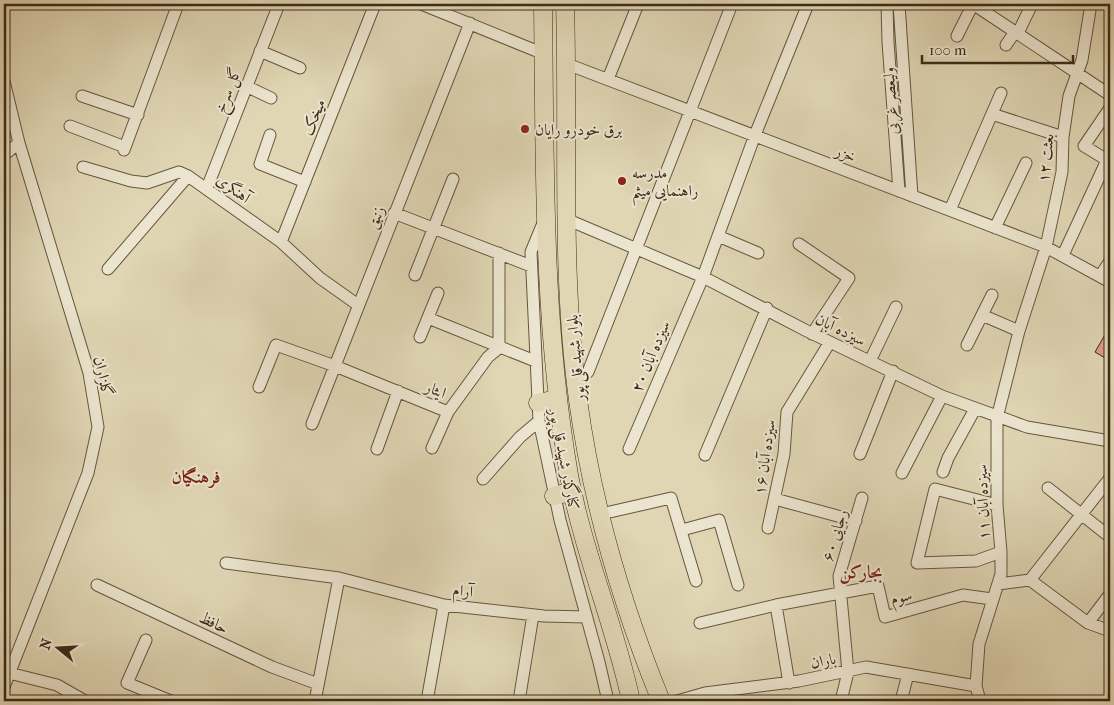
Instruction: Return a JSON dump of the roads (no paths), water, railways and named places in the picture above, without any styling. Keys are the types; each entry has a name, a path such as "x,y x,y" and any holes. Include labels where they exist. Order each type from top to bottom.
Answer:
{"highway":[{"name":"بلوار شهید قلی پور","path":"543,4 545,220 557,398 573,491 631,701"},
{"name":"بلوار شهید قلی پور","path":"565,4 566,219 576,381 590,473 600,514 637,642 660,701"},
{"path":"538,402 557,398"},
{"path":"554,496 573,491"}],"street":[{"path":"70,126 125,148 178,4"},
{"name":"گل سرخ","path":"207,188 279,4"},
{"name":"میخک","path":"281,242 376,4"},
{"path":"421,4 452,9 470,23 544,54"},
{"path":"608,80 638,4"},
{"path":"576,381 588,372 732,4"},
{"name":"سیزده آبان ۲۰","path":"629,449 703,277 755,135 808,4"},
{"name":"ولیعصر غربی","path":"887,4 899,191"},
{"name":"ولیعصر غربی","path":"900,4 912,196"},
{"path":"957,36 973,4 1110,95"},
{"path":"1006,45 1032,4"},
{"name":"بعثت ۱۲","path":"1019,331 1046,248 1062,172 1063,136 1069,96 1082,60 1091,4"},
{"name":"زنبق","path":"312,424 470,23"},
{"path":"260,51 300,68"},
{"name":"خزر","path":"566,64 1046,248 1063,255 1105,279"},
{"name":"گلزاران","path":"4,81 8,111 89,373 98,427 88,474 4,687"},
{"path":"246,86 271,98"},
{"path":"891,88 905,86"},
{"path":"950,210 1001,93"},
{"path":"82,96 138,115"},
{"path":"1063,255 1107,160 1084,146 1110,108"},
{"path":"992,114 1063,136"},
{"path":"270,135 260,164 305,182"},
{"path":"4,155 19,143"},
{"path":"995,228 1026,163"},
{"path":"83,167 131,181 147,183 179,172 188,176 108,269"},
{"name":"آهنگری","path":"188,176 281,242 320,278 358,305"},
{"path":"415,275 453,179"},
{"path":"394,212 531,266"},
{"name":"سیزده آبان","path":"566,219 636,247 703,277 767,308 812,334 942,396 997,418 1026,427 1110,441"},
{"name":"کنارگذر شهید قلی پور","path":"545,220 531,252 539,421 554,496 608,701"},
{"path":"718,236 758,254"},
{"path":"798,244 849,278 812,334"},
{"path":"499,253 499,348"},
{"path":"1105,279 1110,261"},
{"path":"420,337 438,293"},
{"path":"967,345 992,295"},
{"path":"870,361 896,307"},
{"path":"705,455 767,308"},
{"path":"982,315 1019,331"},
{"path":"428,318 535,361"},
{"name":"سیزده آبان ۱۱","path":"976,686 979,644 1001,574 997,505 997,418 1019,331"},
{"name":"سیزده آبان ۱۶","path":"768,528 784,454 787,412 830,342"},
{"name":"ایثار","path":"259,387 276,345 335,366 448,412 488,357 499,348"},
{"path":"860,454 893,371"},
{"path":"377,449 398,391"},
{"path":"902,473 942,396"},
{"path":"943,472 948,458 975,409"},
{"path":"432,448 448,412"},
{"path":"483,479 520,437 539,421"},
{"path":"1030,580 1109,481"},
{"path":"1048,488 1081,516 1110,537"},
{"path":"997,505 935,489 917,563 976,561 1001,552"},
{"path":"600,514 671,498 696,582"},
{"name":"رجایی ۶۰","path":"841,701 848,672 839,576 862,498"},
{"path":"775,499 856,521"},
{"path":"682,530 719,520 738,585"},
{"name":"آرام","path":"226,563 339,578 444,605 532,615 586,617"},
{"path":"315,701 339,578"},
{"path":"998,584 1030,580 1088,622 1110,631"},
{"name":"حافظ","path":"97,586 272,667 318,684"},
{"name":"سوم","path":"841,594 878,586 885,617 963,596 992,599"},
{"path":"700,623 776,604 841,594"},
{"path":"1088,622 1110,594"},
{"path":"776,604 789,682"},
{"path":"427,701 444,605"},
{"path":"519,701 532,615"},
{"path":"146,640 127,683 171,701"},
{"name":"باران","path":"677,701 705,693 789,682 866,667 976,686"},
{"path":"8,673 57,686 85,701"},
{"path":"901,701 908,674"},
{"path":"970,701 976,686"},
{"path":"976,686 980,701"}],"place":[{"name":"برق خودرو رایان","path":"525,129"},
{"name":"مدرسه راهنمایی میثم","path":"622,181"}],"district":[{"name":"فرهنگیان","path":"196,477"},
{"name":"بجارکن","path":"861,572"}]}
